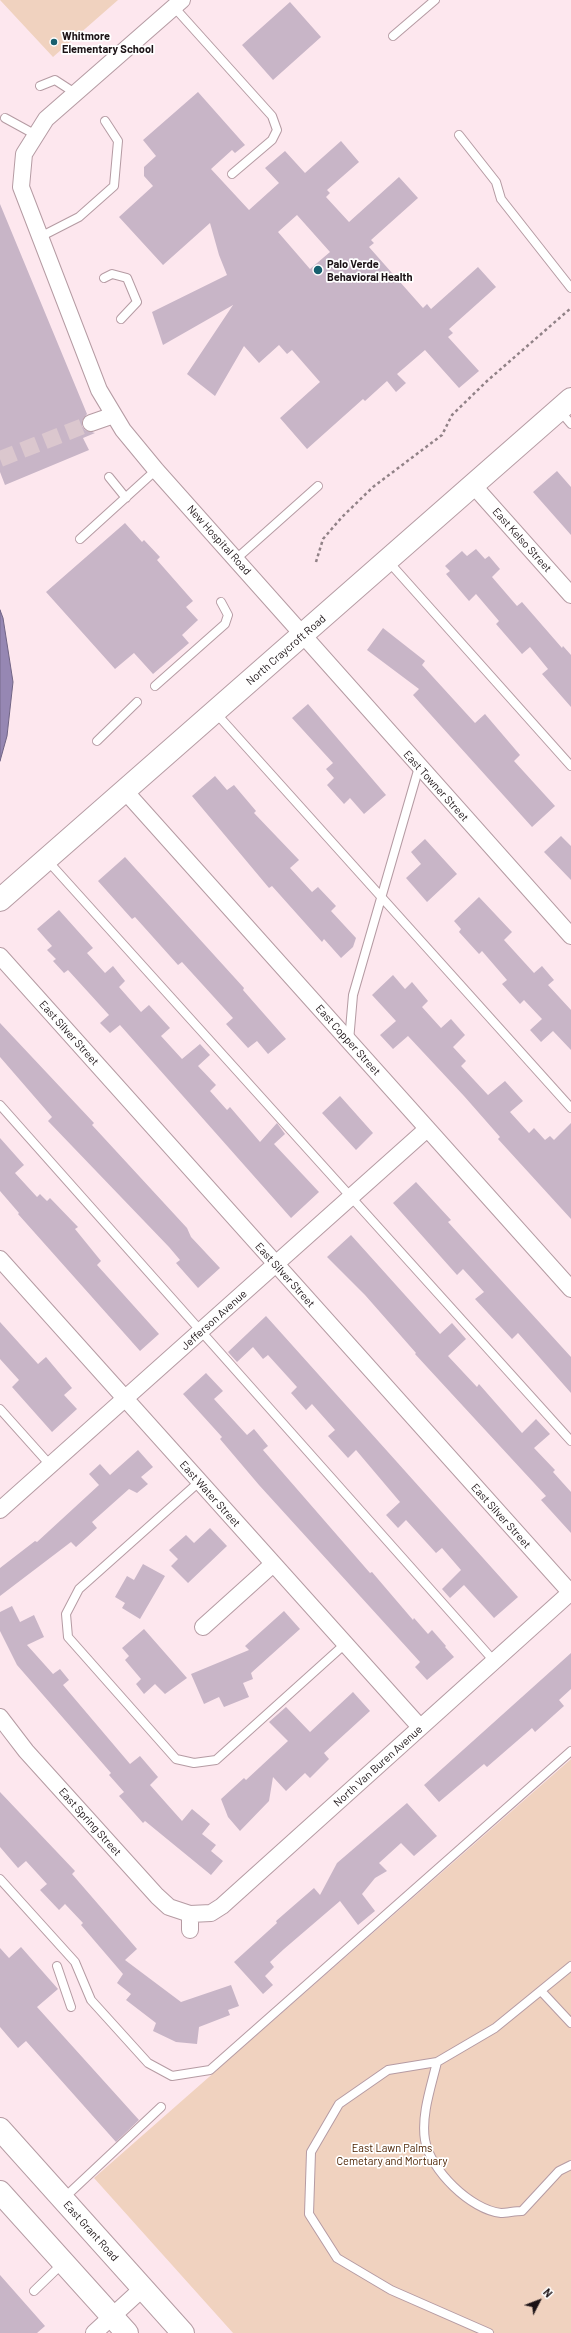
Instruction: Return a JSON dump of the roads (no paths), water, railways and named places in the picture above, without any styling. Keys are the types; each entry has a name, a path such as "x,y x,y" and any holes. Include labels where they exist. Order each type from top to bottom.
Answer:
{"main road":[{"name":"North Craycroft Road","path":"0,900 473,485 567,411"},
{"name":"East Grant Road","path":"0,2129 183,2333"},
{"path":"0,2192 127,2333"}],"street":[{"name":"New Hospital Road","path":"178,4 46,119 24,154 21,187 99,390 114,415 135,445 156,470 302,635"},
{"path":"91,423 114,415"},
{"name":"East Kelso Street","path":"473,485 571,595"},
{"name":"East Towner Street","path":"302,635 571,936"},
{"name":"East Copper Street","path":"125,790 428,1129 568,1280"},
{"name":"East Silver Street","path":"0,956 571,1592"},
{"name":"Jefferson Avenue","path":"0,1510 428,1129"},
{"name":"East Water Street","path":"0,1259 420,1727"},
{"path":"203,1627 273,1564"},
{"name":"North Van Buren Avenue","path":"190,1914 211,1913 222,1906 571,1592"},
{"name":"East Spring Street","path":"0,1717 26,1751 157,1896 169,1907 190,1914"},
{"path":"190,1914 190,1930"},
{"path":"94,2333 143,2288"}],"lane":[{"path":"393,36 435,0"},
{"path":"178,4 272,116 277,130 272,140 232,174"},
{"path":"40,86 55,80 75,93"},
{"path":"5,118 36,135"},
{"path":"40,237 79,217 114,186 118,141 105,121"},
{"path":"459,135 496,182 501,199 571,288"},
{"path":"104,278 112,274 127,278 137,302 121,319"},
{"path":"80,539 156,470"},
{"path":"108,477 126,498"},
{"path":"236,559 318,486"},
{"path":"387,561 571,766"},
{"path":"155,686 225,624 228,615 221,602"},
{"path":"98,741 136,702"},
{"path":"215,712 571,1108"},
{"path":"349,1041 353,994 419,767"},
{"path":"47,859 571,1441"},
{"path":"0,1105 200,1332 494,1660"},
{"path":"0,1409 51,1466"},
{"path":"199,1482 79,1589 66,1614 68,1637 176,1759 194,1763 216,1760 345,1644"},
{"path":"0,1879 75,1962 91,2000 148,2063 172,2076 210,2070 571,1751"},
{"path":"57,1966 71,2007"},
{"path":"489,2333 391,2290 337,2258 308,2214 312,2152 339,2104 388,2070 437,2062 495,2028 542,1992 571,1966"},
{"path":"542,1992 571,2023"},
{"path":"437,2062 427,2103 425,2141 439,2173 470,2201 500,2213 522,2211 559,2171 571,2165"},
{"path":"63,2199 161,2106"},
{"path":"34,2291 64,2263"}],"tunnel":[{"path":"0,459 91,423"}],"place":[{"name":"Whitmore Elementary School","path":"54,42"},
{"name":"Palo Verde Behavioral Health","path":"318,270"}],"park label":[{"name":"East Lawn Palms Cemetary and Mortuary","path":"392,2154"}]}
